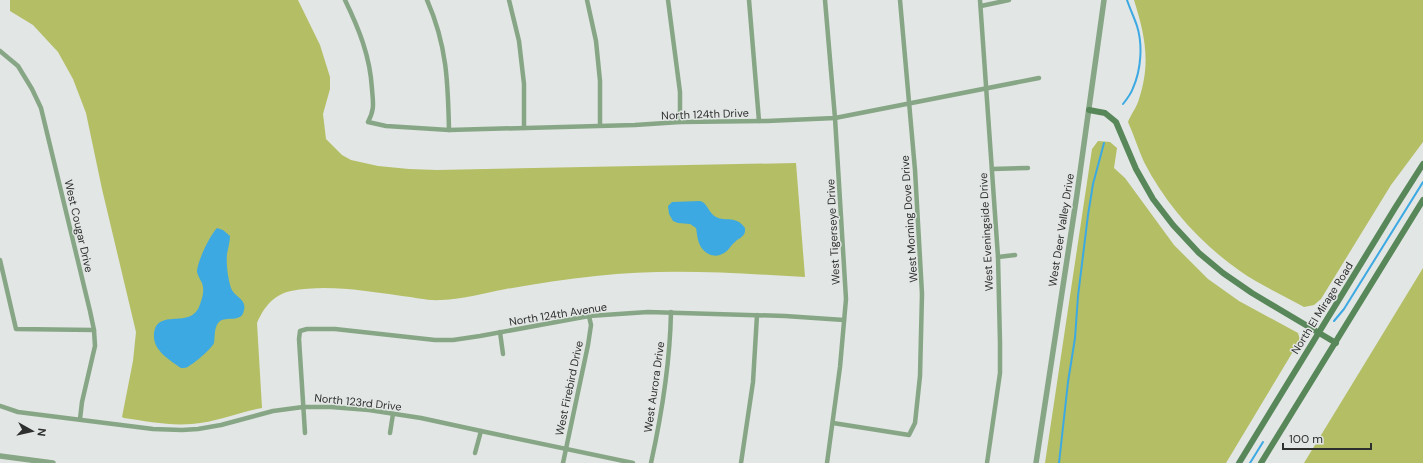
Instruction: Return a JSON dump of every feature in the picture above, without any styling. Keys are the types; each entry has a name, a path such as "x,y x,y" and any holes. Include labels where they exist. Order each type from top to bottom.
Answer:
{"main road":[{"path":"1089,110 1106,113 1116,122 1133,163 1153,199 1173,225 1199,253 1237,284 1336,343"},
{"name":"North El Mirage Road","path":"1240,463 1402,195 1423,164"},
{"path":"1261,463 1423,200"}],"street":[{"name":"North 124th Drive","path":"345,0 365,47 371,72 373,112 368,122 386,126 449,130 835,118 1039,78"},
{"path":"427,0 438,29 444,52 448,83 449,130"},
{"path":"509,0 520,48 524,84 524,128"},
{"path":"587,0 596,41 600,81 600,125"},
{"path":"668,0 680,92 680,122"},
{"path":"749,0 754,45 759,121"},
{"name":"West Tigerseye Drive","path":"825,0 835,118 846,299 840,367 827,463"},
{"name":"West Morning Dove Drive","path":"833,423 909,435 915,423 920,376 922,294 910,104 900,0"},
{"name":"West Eveningside Drive","path":"980,0 998,257 1000,373 987,463"},
{"path":"980,6 1009,0"},
{"name":"West Deer Valley Drive","path":"1036,463 1104,0"},
{"name":"West Cougar Drive","path":"0,51 18,66 42,108 94,330 95,346 80,419"},
{"path":"992,169 1028,168"},
{"path":"998,257 1015,255"},
{"path":"0,260 16,329 94,330"},
{"name":"North 124th Avenue","path":"303,407 299,339 300,331 307,329 335,329 435,340 453,340 589,316 648,312 757,315 844,320"},
{"name":"West Aurora Drive","path":"651,463 662,412 668,359 671,312"},
{"path":"740,463 753,382 757,315"},
{"name":"West Firebird Drive","path":"563,463 588,345 591,325 589,316"},
{"path":"500,332 504,354"},
{"name":"North 123rd Drive","path":"0,406 18,412 153,429 189,430 221,425 273,411 303,407 330,406 369,410 457,425 633,463"},
{"path":"303,407 305,433"},
{"path":"390,433 393,414"},
{"path":"475,453 481,431"},
{"path":"0,456 53,463"}],"green space":[{"path":"10,0 298,0 320,45 330,77 330,89 323,114 326,139 342,155 351,160 378,166 437,170 796,163 805,277 700,272 648,272 562,280 466,297 436,300 332,288 291,291 279,295 270,302 257,323 262,408 192,424 166,424 124,418 122,417 133,361 136,332 102,189 86,113 73,79 58,52 33,25 10,11"},
{"path":"1134,0 1423,0 1423,142 1391,185 1321,299 1314,305 1304,307 1255,281 1212,249 1198,236 1174,208 1153,178 1144,162 1128,122 1137,105 1143,86 1146,61 1144,37"},
{"path":"1098,141 1110,142 1117,148 1114,168 1125,178 1174,245 1208,279 1239,301 1298,333 1300,340 1226,463 1045,463 1092,149"},
{"path":"1423,268 1423,463 1304,463"}],"water":[{"path":"700,201 705,204 711,213 716,217 735,220 742,224 745,228 745,233 724,253 715,256 705,252 698,241 696,228 690,224 673,221 669,214 668,206 672,202"},
{"path":"217,228 223,230 230,236 227,254 229,280 231,288 244,303 243,314 237,318 226,319 219,322 215,329 213,345 192,364 186,368 181,368 164,355 157,347 154,337 156,328 160,322 188,317 194,314 199,307 203,289 197,272 199,262 204,249"}],"waterway":[{"path":"1123,104 1136,81 1140,57 1139,33 1127,0"},
{"path":"1059,463 1068,382 1075,338 1078,296 1088,215 1093,184 1104,143"},
{"path":"1334,321 1344,309 1423,182"},
{"path":"1250,463 1263,442"}]}
